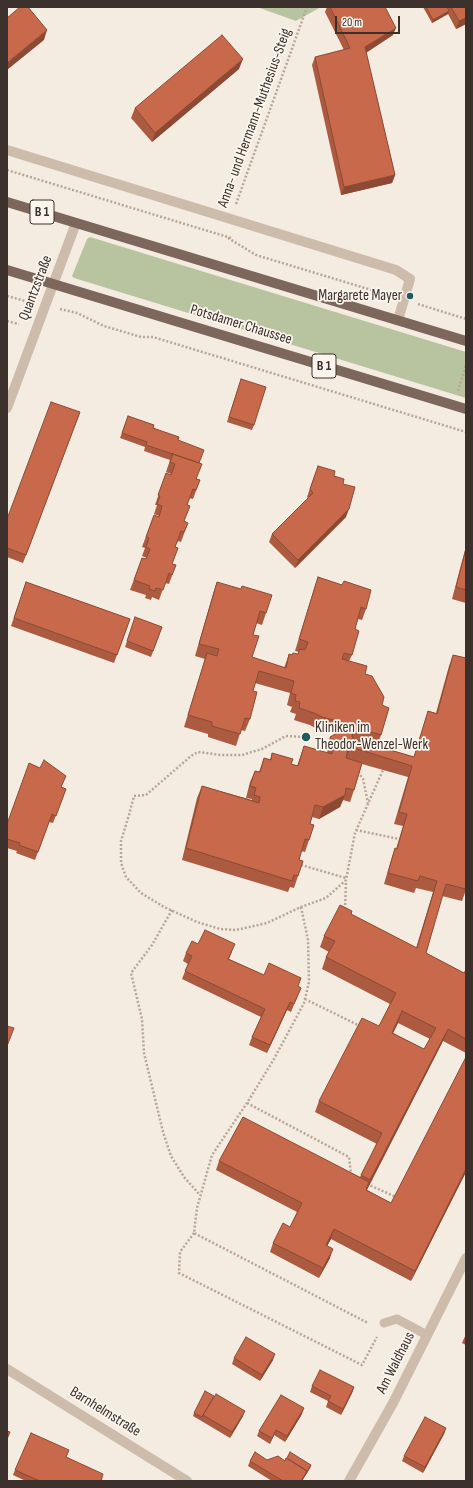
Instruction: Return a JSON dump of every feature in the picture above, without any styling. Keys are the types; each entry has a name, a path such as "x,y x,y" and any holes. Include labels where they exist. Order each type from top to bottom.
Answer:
{"main road":[{"name":"B 1","path":"7,202 466,341"},
{"name":"Potsdamer Chaussee","path":"7,270 466,409"}],"street":[{"path":"7,150 396,270 410,279 398,320"},
{"name":"Quantzstraße","path":"7,408 76,223"},
{"name":"Am Waldhaus","path":"349,1481 393,1403 466,1258"},
{"name":"Barnhelmstraße","path":"7,1369 187,1481"}],"lane":[{"path":"382,1326 397,1319 427,1335"}],"path":[{"name":"Anna- und Hermann-Muthesius-Steig","path":"226,237 230,219 307,7"},
{"path":"7,170 226,237 256,255 466,319"},
{"path":"7,296 11,297"},
{"path":"77,313 104,326 141,337 153,337 466,432"},
{"path":"7,321 19,324"},
{"path":"457,396 466,365"},
{"path":"304,737 286,736 262,749 242,755 221,755 198,752 191,756 146,795 134,796 121,841 121,863 126,877 142,893 172,910 220,929 236,930 268,923 301,907 326,898 346,879"},
{"path":"355,767 362,779 369,803"},
{"path":"344,914 346,879 356,830 383,770"},
{"path":"356,830 399,839"},
{"path":"301,864 346,879"},
{"path":"194,1233 382,1326 362,1365 179,1273 180,1252 194,1233 196,1208 212,1155 274,1059 304,1003 309,982 308,940 301,907"},
{"path":"172,910 152,945 131,973 142,1019 144,1053 163,1132 172,1156 184,1177 200,1196"},
{"path":"305,999 366,1029"},
{"path":"247,1103 349,1157 350,1175 355,1178"},
{"path":"365,1182 396,1197"}],"green space":[{"path":"257,7 321,7 296,21"},
{"path":"90,237 466,352 466,398 74,278 72,276 87,239"}],"building":[{"path":"20,7 28,7 47,30 7,63 7,18"},
{"path":"330,7 385,7 396,28 365,47 395,175 344,187 315,57 350,48"},
{"path":"426,7 447,7 449,11 433,20"},
{"path":"451,7 466,7 466,18 459,21"},
{"path":"222,35 243,59 155,133 135,108"},
{"path":"241,379 266,387 254,425 229,417"},
{"path":"51,402 80,412 26,555 7,548 7,519"},
{"path":"128,416 154,425 153,428 179,437 178,440 204,450 199,463 146,445 147,442 122,433"},
{"path":"173,454 202,464 196,479 200,480 196,490 193,489 187,505 190,506 184,521 188,523 184,532 181,531 175,547 178,548 172,564 176,565 172,575 169,573 163,590 156,588 155,591 149,589 150,586 134,580 142,558 146,559 150,549 146,547 149,538 146,537 154,515 159,517 162,506 157,504 160,496 158,495 166,473 171,475 175,464 170,462"},
{"path":"318,466 335,471 334,476 344,479 343,484 355,487 349,509 298,560 272,534 313,493 310,489"},
{"path":"466,549 466,590 456,587"},
{"path":"318,577 342,585 344,581 371,590 366,609 361,607 355,629 359,631 352,655 344,653 342,659 367,666 365,674 372,676 384,697 382,705 389,708 381,735 355,727 352,736 353,739 414,757 428,711 437,714 453,655 466,658 466,889 446,884 426,953 464,973 466,970 466,1039 448,1029 370,1180 361,1175 382,1133 319,1101 362,1018 379,1026 396,993 326,957 335,941 324,936 340,905 352,911 351,914 417,948 437,881 420,876 418,881 388,873 395,848 397,849 407,814 399,812 412,766 351,747 348,749 346,758 362,763 354,790 346,788 345,795 323,807 315,805 310,824 314,825 309,840 305,839 299,860 303,861 298,876 294,875 292,881 186,848 202,786 259,803 260,797 254,795 256,788 250,786 255,771 260,772 264,758 271,760 272,753 293,759 291,764 298,766 304,746 332,754 335,745 330,737 339,732 341,722 322,717 299,708 300,702 295,701 296,695 291,693 294,681 259,671 253,691 257,692 250,719 245,718 240,734 212,726 212,722 188,715 207,653 217,656 219,649 199,644 217,582 241,589 242,586 272,595 266,613 260,611 253,635 259,636 252,657 286,668 289,654 298,654 300,649 305,650 308,642 299,639","holes":["402,1011 436,1028 424,1049 392,1033"]},
{"path":"26,582 130,619 117,655 14,618"},
{"path":"135,617 162,627 153,651 127,641"},
{"path":"44,760 66,776 61,787 66,789 56,816 52,814 38,852 19,845 20,843 7,839 7,824 29,763 40,768"},
{"path":"205,930 235,944 228,959 264,975 269,963 301,978 298,986 301,988 294,1004 290,1002 270,1045 252,1037 265,1009 185,971 192,956 186,953 192,941 198,944"},
{"path":"7,1026 14,1028 7,1046"},
{"path":"466,1057 466,1169 415,1271 334,1229 326,1245 333,1249 323,1268 273,1243 283,1223 290,1227 302,1203 219,1161 243,1117 369,1182 366,1190 391,1203"},
{"path":"246,1337 275,1354 262,1375 234,1358"},
{"path":"320,1370 354,1387 343,1409 328,1401 331,1396 312,1386"},
{"path":"205,1391 214,1396 202,1417 194,1413"},
{"path":"216,1394 245,1411 232,1432 203,1415"},
{"path":"281,1395 304,1408 287,1436 276,1430 272,1438 259,1431"},
{"path":"425,1417 446,1428 425,1467 404,1456"},
{"path":"7,1431 10,1432 7,1439"},
{"path":"31,1433 69,1450 66,1457 103,1474 101,1481 40,1481 15,1470"},
{"path":"255,1452 267,1460 278,1456 285,1461 286,1458 307,1471 301,1481 283,1481 250,1461"},
{"path":"290,1452 311,1465 306,1474 307,1471 287,1458"}],"place":[{"name":"Margarete Mayer","path":"410,296"},
{"name":"Kliniken im Theodor-Wenzel-Werk","path":"306,737"}]}
